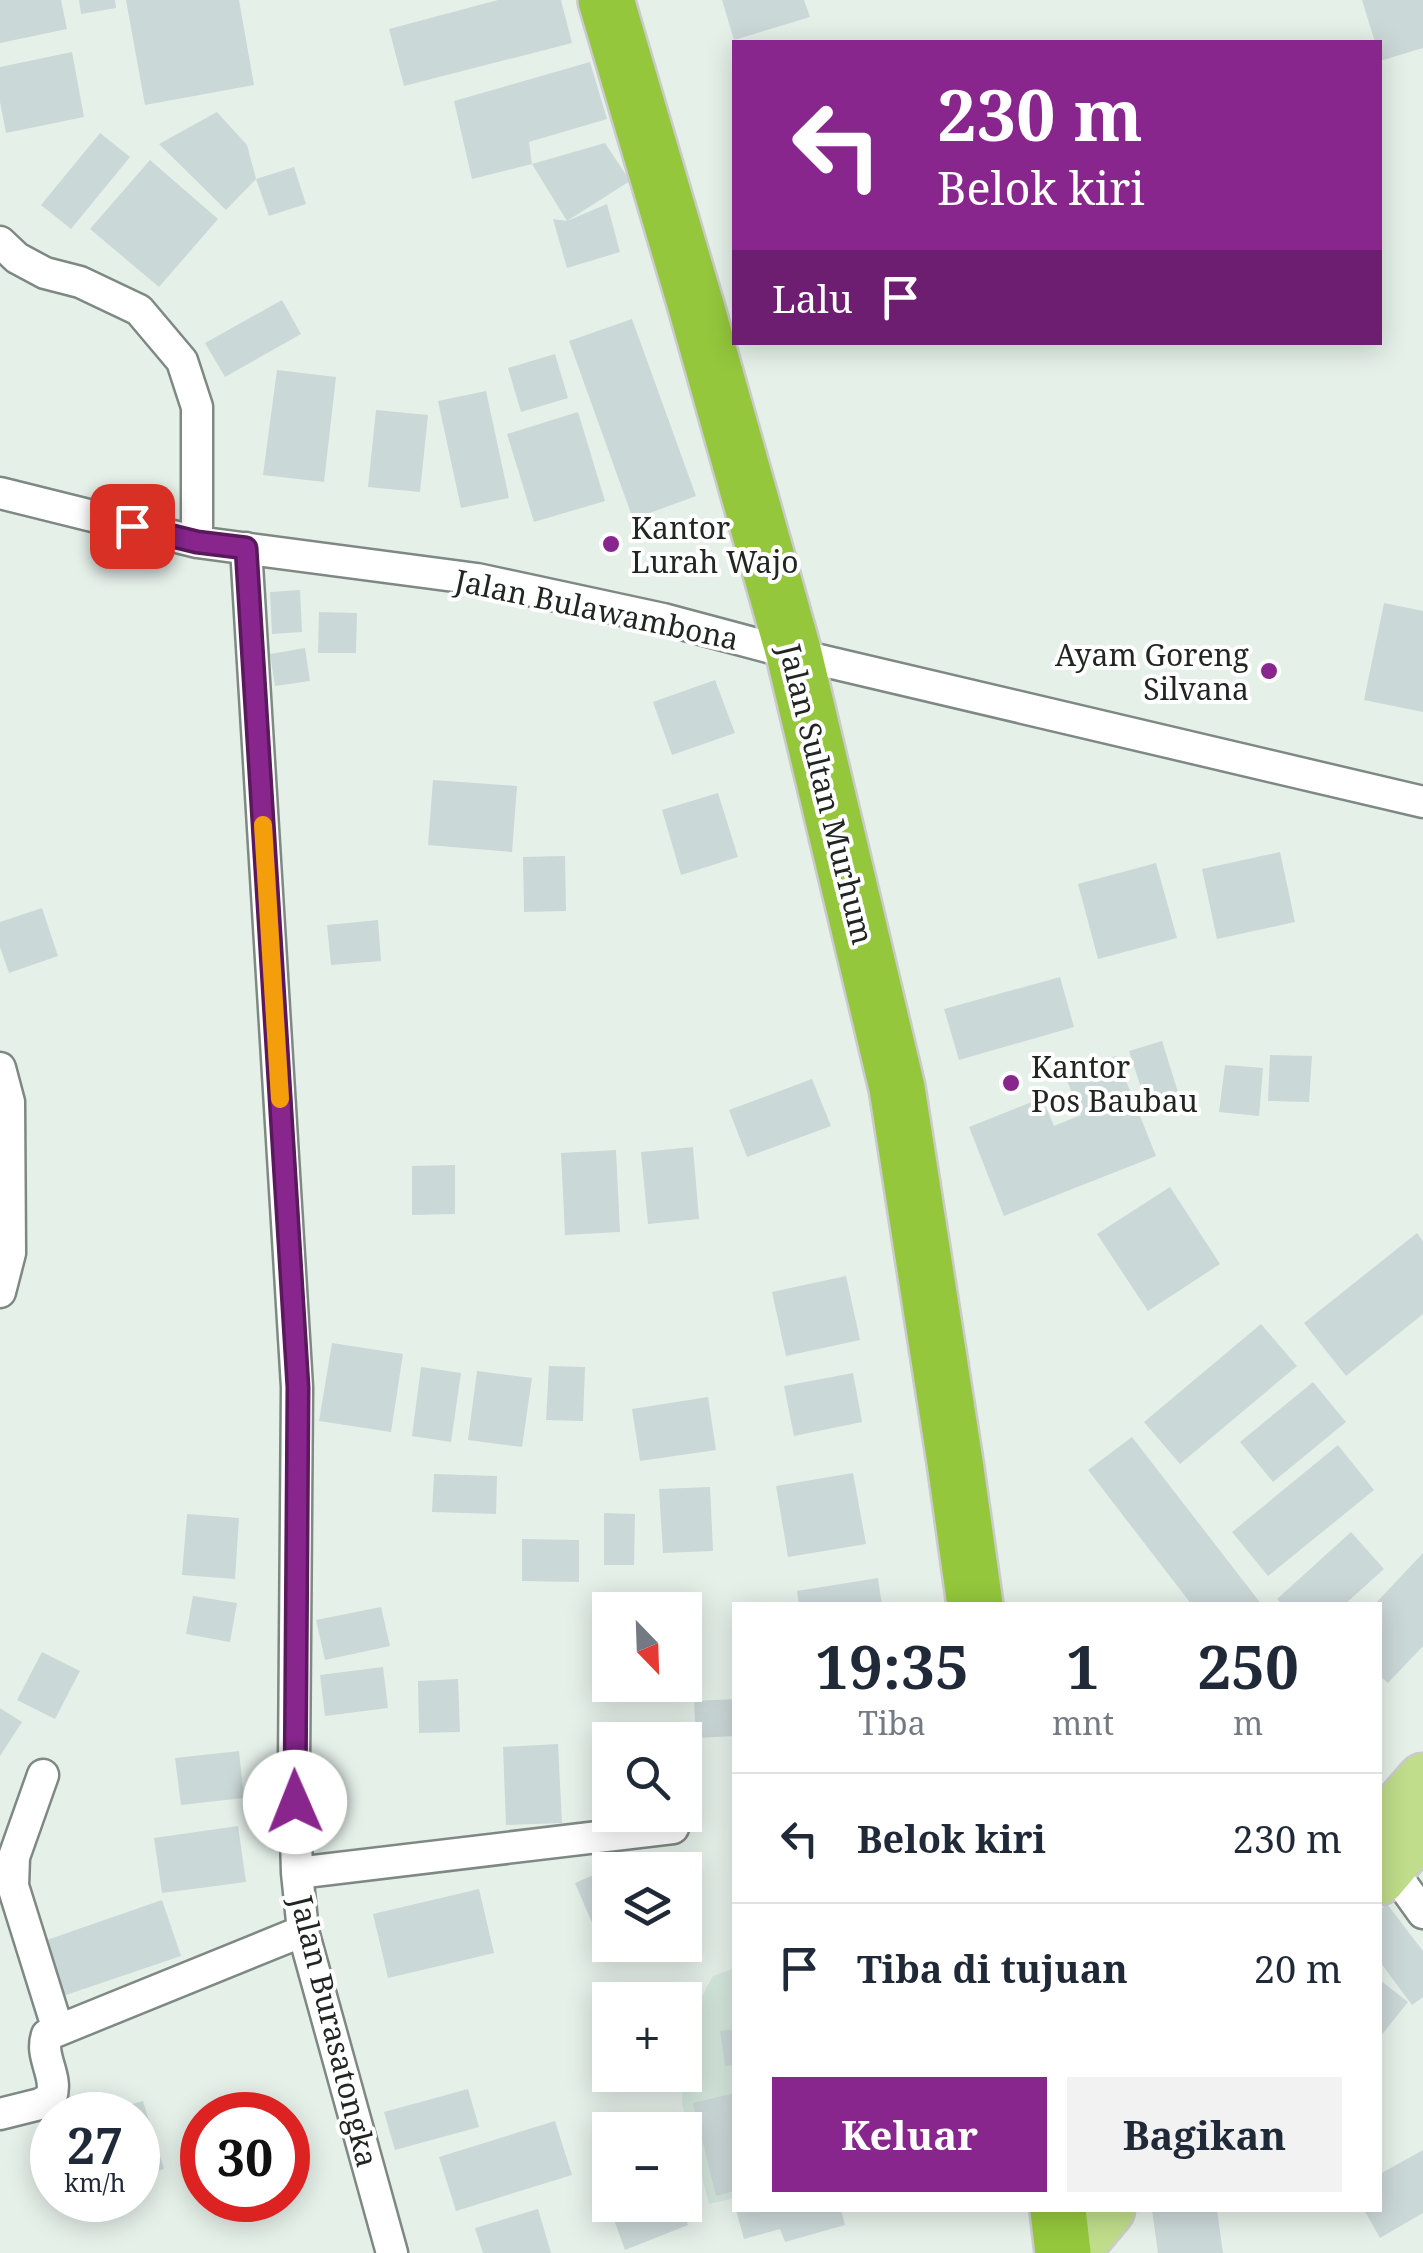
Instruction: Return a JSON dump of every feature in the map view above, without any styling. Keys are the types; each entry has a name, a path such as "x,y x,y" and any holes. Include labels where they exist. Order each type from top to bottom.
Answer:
{"highway":[{"name":"Jalan Sultan Murhum","path":"606,0 794,654 898,1088 975,1602"}],"main road":[{"path":"1382,1857 1423,1779"},
{"path":"1382,1857 1423,1828"}],"street":[{"path":"0,242 17,258 45,273 80,282 139,310 182,361 197,407 197,542"},
{"name":"Jalan Bulawambona","path":"0,493 197,542 477,579 663,619 794,654 1423,802"},
{"name":"Jalan Burasatongka","path":"246,548 298,1387 296,1874 303,1931 392,2253"},
{"path":"0,1068 9,1102 10,1253 0,1292"},
{"path":"43,1774 14,1857 12,1886 58,2030"},
{"path":"296,1874 640,1832"},
{"path":"1382,1857 1423,1913"},
{"path":"0,2114 51,2098 55,2088 43,2046 47,2035 303,1931"}],"shaded area":[{"path":"732,1969 732,2199 709,2204 702,2178 702,2112 684,2112 682,2104 682,2092 702,2092 702,1996 713,1976"}],"building":[{"path":"0,0 61,0 67,29 0,43"},
{"path":"79,0 115,0 116,8 81,14"},
{"path":"126,0 239,0 254,85 145,105"},
{"path":"498,0 561,0 572,43 404,86 389,29"},
{"path":"722,0 804,0 810,17 734,40"},
{"path":"1362,0 1423,0 1423,48 1382,60 1382,40 1374,40"},
{"path":"72,52 84,117 6,133 0,102 0,67"},
{"path":"590,62 607,119 529,142 532,164 472,179 454,101"},
{"path":"217,112 247,145 256,179 226,210 159,144"},
{"path":"100,133 130,157 71,229 41,205"},
{"path":"605,143 630,181 567,221 532,164"},
{"path":"150,160 218,219 159,287 90,229"},
{"path":"294,167 306,204 269,216 256,179"},
{"path":"607,204 620,252 567,268 553,219 567,221"},
{"path":"282,300 301,334 225,377 205,343"},
{"path":"632,319 696,496 633,519 569,341"},
{"path":"555,354 568,398 521,412 508,368"},
{"path":"277,370 336,377 324,482 263,475"},
{"path":"486,391 509,498 461,508 438,401"},
{"path":"376,410 428,415 420,492 368,487"},
{"path":"578,412 605,501 534,522 507,434"},
{"path":"300,590 302,632 272,634 270,592"},
{"path":"1384,603 1423,611 1423,712 1364,700"},
{"path":"319,612 357,613 356,653 318,653"},
{"path":"305,648 310,681 275,686 270,654"},
{"path":"715,680 735,733 672,755 653,702"},
{"path":"433,780 517,786 512,852 428,845"},
{"path":"718,793 738,857 681,875 662,810"},
{"path":"1280,852 1295,922 1217,939 1202,869"},
{"path":"565,856 566,911 524,912 523,857"},
{"path":"1156,863 1177,938 1098,959 1078,884"},
{"path":"42,908 58,956 9,973 0,947 0,922"},
{"path":"378,920 381,961 331,965 327,925"},
{"path":"1060,977 1074,1027 959,1060 944,1009"},
{"path":"1162,1041 1182,1105 1150,1115 1129,1051"},
{"path":"1270,1055 1312,1056 1309,1102 1268,1101"},
{"path":"1116,1056 1156,1156 1004,1216 969,1127 1042,1098 1054,1126 1081,1115 1065,1076"},
{"path":"1225,1065 1263,1068 1259,1116 1219,1112"},
{"path":"812,1079 831,1126 747,1157 729,1110"},
{"path":"693,1147 699,1219 648,1224 641,1152"},
{"path":"616,1150 620,1232 565,1235 561,1153"},
{"path":"455,1165 455,1214 412,1215 412,1166"},
{"path":"1170,1187 1220,1264 1148,1311 1097,1234"},
{"path":"1417,1233 1423,1241 1423,1314 1346,1376 1304,1323"},
{"path":"846,1276 860,1340 786,1356 772,1292"},
{"path":"1261,1324 1297,1366 1180,1464 1144,1422"},
{"path":"332,1343 403,1354 391,1432 319,1421"},
{"path":"549,1366 585,1367 583,1421 546,1420"},
{"path":"421,1367 461,1373 451,1442 412,1436"},
{"path":"477,1371 532,1378 522,1447 468,1440"},
{"path":"853,1373 862,1422 794,1436 784,1386"},
{"path":"1313,1382 1346,1422 1273,1482 1240,1442"},
{"path":"708,1397 716,1450 640,1461 632,1409"},
{"path":"1132,1437 1260,1602 1190,1602 1088,1470"},
{"path":"1338,1445 1374,1490 1268,1576 1232,1532"},
{"path":"853,1473 866,1544 788,1557 776,1486"},
{"path":"434,1474 497,1476 496,1514 432,1512"},
{"path":"710,1487 713,1551 663,1553 659,1489"},
{"path":"604,1513 635,1514 634,1565 604,1565"},
{"path":"187,1514 239,1518 235,1579 182,1575"},
{"path":"1351,1532 1384,1569 1347,1602 1277,1599"},
{"path":"522,1539 579,1540 579,1582 522,1581"},
{"path":"1423,1553 1423,1646 1388,1683 1382,1678 1382,1602 1377,1602"},
{"path":"878,1578 882,1602 799,1602 797,1591"},
{"path":"193,1596 237,1603 230,1642 186,1634"},
{"path":"381,1607 390,1646 325,1660 316,1620"},
{"path":"42,1652 80,1671 55,1719 17,1700"},
{"path":"383,1667 388,1708 325,1716 320,1675"},
{"path":"458,1679 460,1732 419,1733 418,1681"},
{"path":"732,1699 732,1736 702,1738 702,1722 695,1722 694,1702"},
{"path":"0,1708 22,1722 0,1756"},
{"path":"558,1744 562,1823 506,1825 503,1747"},
{"path":"239,1751 244,1798 181,1805 175,1758"},
{"path":"238,1826 246,1882 162,1893 154,1838"},
{"path":"592,1876 592,1923 575,1883"},
{"path":"479,1889 494,1953 388,1978 373,1914"},
{"path":"162,1900 181,1956 63,1996 44,1941"},
{"path":"1387,1904 1423,1951 1423,1997 1412,2005 1382,1965 1382,1908"},
{"path":"1382,1982 1408,2002 1382,2034"},
{"path":"732,2029 732,2065 725,2066 720,2031"},
{"path":"468,2089 479,2127 395,2150 384,2112"},
{"path":"732,2094 732,2192 716,2196 702,2139 702,2112 695,2112 693,2103"},
{"path":"555,2121 572,2175 456,2211 439,2157"},
{"path":"1423,2150 1423,2213 1380,2238 1365,2212 1382,2212 1382,2173"},
{"path":"538,2209 551,2253 483,2253 475,2228"},
{"path":"737,2212 842,2212 845,2225 785,2242 780,2229 744,2239"},
{"path":"1152,2212 1217,2212 1223,2253 1158,2253"},
{"path":"615,2222 687,2222 688,2225 625,2250"}],"slow traffic":[{"path":"263,825 280,1099"}],"place":[{"name":"Kantor Lurah Wajo","path":"611,544"},
{"name":"Ayam Goreng Silvana","path":"1269,671"},
{"name":"Kantor Pos Baubau","path":"1011,1083"}],"route":[{"path":"132,526 197,542 246,548 298,1387 295,1802"}]}
